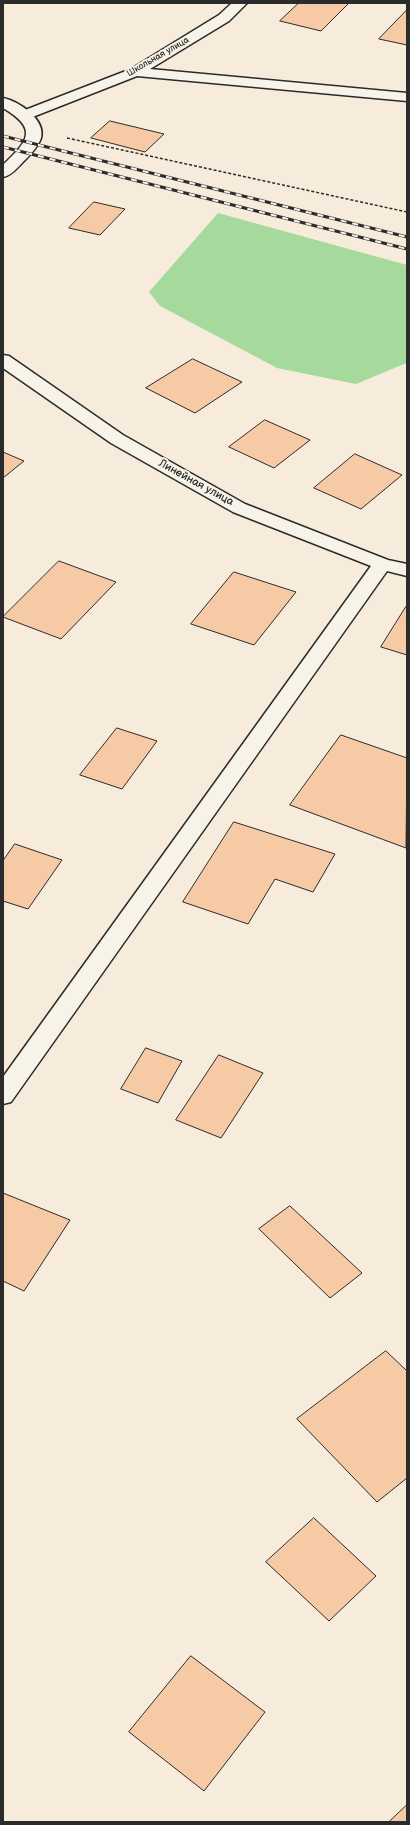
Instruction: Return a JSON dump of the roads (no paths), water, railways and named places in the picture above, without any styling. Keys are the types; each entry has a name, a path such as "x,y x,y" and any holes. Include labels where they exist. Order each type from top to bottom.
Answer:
{"street":[{"name":"Школьная улица","path":"24,115 136,72 224,18 240,3"},
{"path":"136,72 406,96"},
{"path":"3,102 24,115 30,122 34,131 31,143 3,173"},
{"name":"Линейная улица","path":"3,360 117,439 238,508 382,564 407,570"},
{"path":"3,1095 382,564"}],"railway":[{"path":"3,136 407,237"},
{"path":"3,147 407,249"}]}
